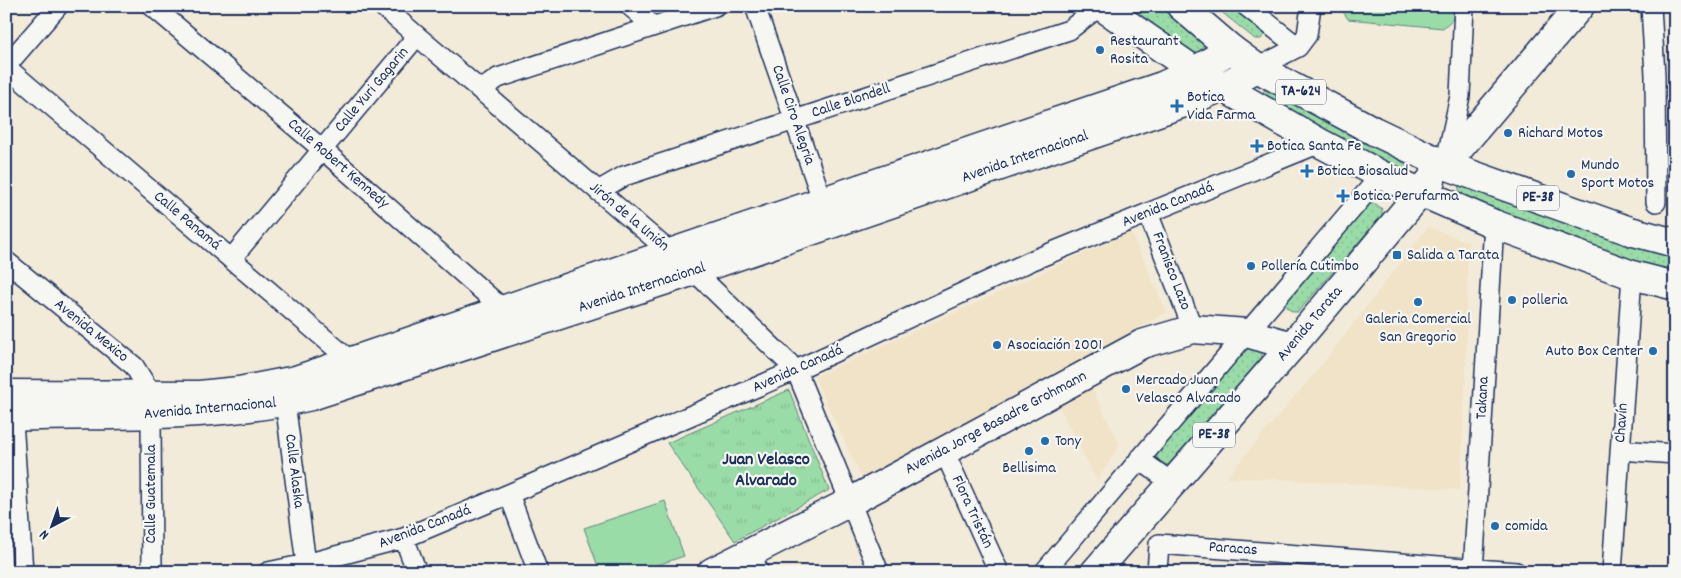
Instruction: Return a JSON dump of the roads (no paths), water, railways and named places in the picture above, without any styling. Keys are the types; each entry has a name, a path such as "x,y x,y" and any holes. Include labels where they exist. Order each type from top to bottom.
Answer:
{"main road":[{"name":"TA-624","path":"1101,6 1195,71 1320,143 1420,193"},
{"name":"TA-624","path":"1182,6 1231,49 1257,68 1374,131 1445,165"},
{"name":"Avenida Tarata","path":"1095,572 1292,346 1580,6"},
{"name":"Avenida Internacional","path":"9,405 152,405 229,411 276,394 320,394 357,370 509,319 694,271 827,212 1162,86 1195,71 1231,49"},
{"name":"Avenida Internacional","path":"509,319 670,252 827,212 1184,103 1257,68"},
{"name":"PE-38","path":"1445,165 1630,231 1675,243"},
{"name":"PE-38","path":"1420,193 1494,224 1632,275 1675,286"},
{"name":"Avenida Jorge Basadre Grohmann","path":"712,572 754,562 850,502 1142,344 1193,330 1247,333 1292,346"}],"street":[{"path":"6,66 58,6"},
{"name":"Calle Robert Kennedy","path":"152,6 323,150 509,319"},
{"name":"Jirón de la Unión","path":"382,6 694,271 796,370 879,572"},
{"path":"630,6 653,26"},
{"path":"481,90 498,78 715,6"},
{"name":"Calle Ciro Alegria","path":"755,6 827,212"},
{"name":"Calle Blondell","path":"598,191 624,176 1069,30 1101,6"},
{"path":"1246,6 1298,47"},
{"path":"1257,68 1298,47 1307,35 1311,6"},
{"path":"1445,165 1460,96 1464,6"},
{"path":"1651,6 1655,74 1656,202"},
{"name":"Calle Yuri Gagarin","path":"231,259 417,36"},
{"name":"Calle Panamá","path":"6,66 357,370"},
{"name":"Avenida Canadá","path":"268,572 307,568 404,538 796,370 1034,260 1320,143"},
{"path":"1044,572 1381,175"},
{"name":"Franisco Lazo","path":"1148,213 1193,330"},
{"name":"Takana","path":"1473,570 1494,224"},
{"name":"Avenida Mexico","path":"6,261 134,366 152,405"},
{"name":"Chavín","path":"1612,572 1632,275"},
{"name":"Calle Alaska","path":"276,394 307,568"},
{"path":"9,405 23,572"},
{"name":"Calle Guatemala","path":"152,405 152,572"},
{"path":"1620,450 1675,454"},
{"name":"Flora Tristán","path":"944,451 999,572"},
{"path":"1139,458 1172,483"},
{"path":"509,494 538,572"},
{"path":"1136,524 1159,544 1157,572"},
{"path":"404,538 417,572"},
{"name":"Paracas","path":"1159,544 1516,572"}],"place":[{"name":"Restaurant Rosita","path":"1100,50"},
{"name":"Botica Vida Farma","path":"1177,106"},
{"name":"Richard Motos","path":"1508,133"},
{"name":"Botica Santa Fe","path":"1257,146"},
{"name":"Botica Biosalud","path":"1307,171"},
{"name":"Mundo Sport Motos","path":"1571,174"},
{"name":"Botica Perufarma","path":"1343,196"},
{"name":"Salida a Tarata","path":"1397,255"},
{"name":"Pollería Cutimbo","path":"1251,266"},
{"name":"polleria","path":"1512,300"},
{"name":"Galeria Comercial San Gregorio","path":"1418,302"},
{"name":"Asociación 2001","path":"997,345"},
{"name":"Auto Box Center","path":"1653,351"},
{"name":"Mercado Juan Velasco Alvarado","path":"1126,389"},
{"name":"Tony","path":"1045,441"},
{"name":"Bellisima","path":"1029,451"},
{"name":"comida","path":"1495,526"}],"district":[{"name":"Juan Velasco Alvarado","path":"766,470"}]}
